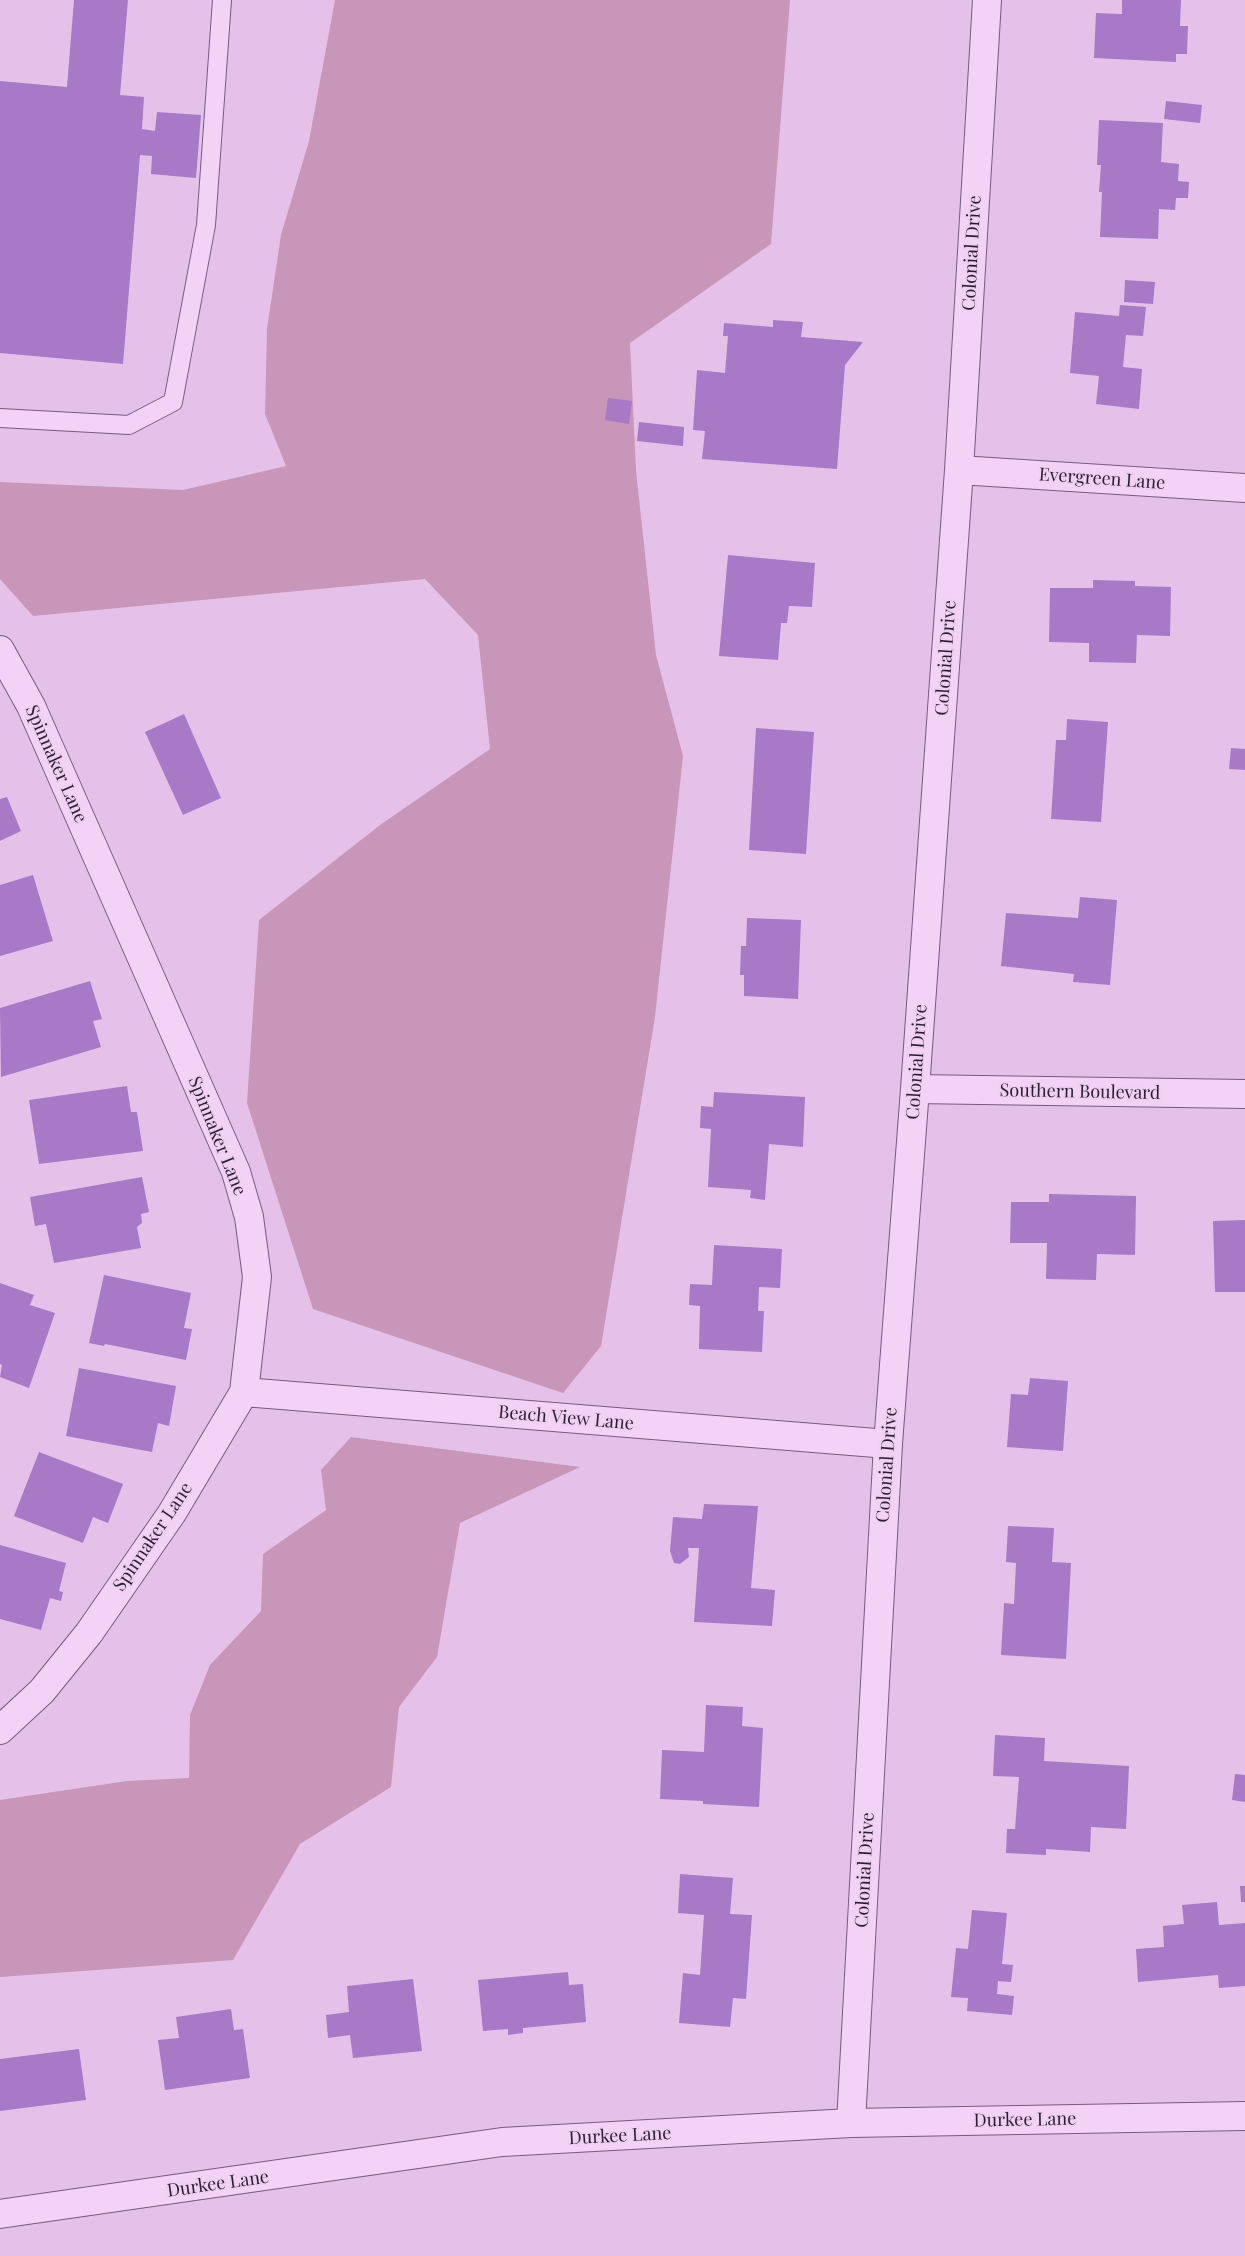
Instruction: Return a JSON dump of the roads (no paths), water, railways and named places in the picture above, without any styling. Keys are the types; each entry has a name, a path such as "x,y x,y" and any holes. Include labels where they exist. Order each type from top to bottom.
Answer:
{"street":[{"name":"Colonial Drive","path":"851,2123 888,1444 959,470 987,0"},
{"name":"Evergreen Lane","path":"959,470 1245,488"},
{"name":"Spinnaker Lane","path":"0,650 31,706 236,1172 249,1217 257,1277 244,1392 172,1513 89,1633 42,1691 0,1730"},
{"name":"Southern Boulevard","path":"915,1089 1245,1094"},
{"name":"Beach View Lane","path":"244,1392 888,1444"},
{"name":"Durkee Lane","path":"0,2214 502,2142 851,2123 1245,2116"}],"lane":[{"path":"0,418 129,425 173,402 206,225 222,0"}]}
